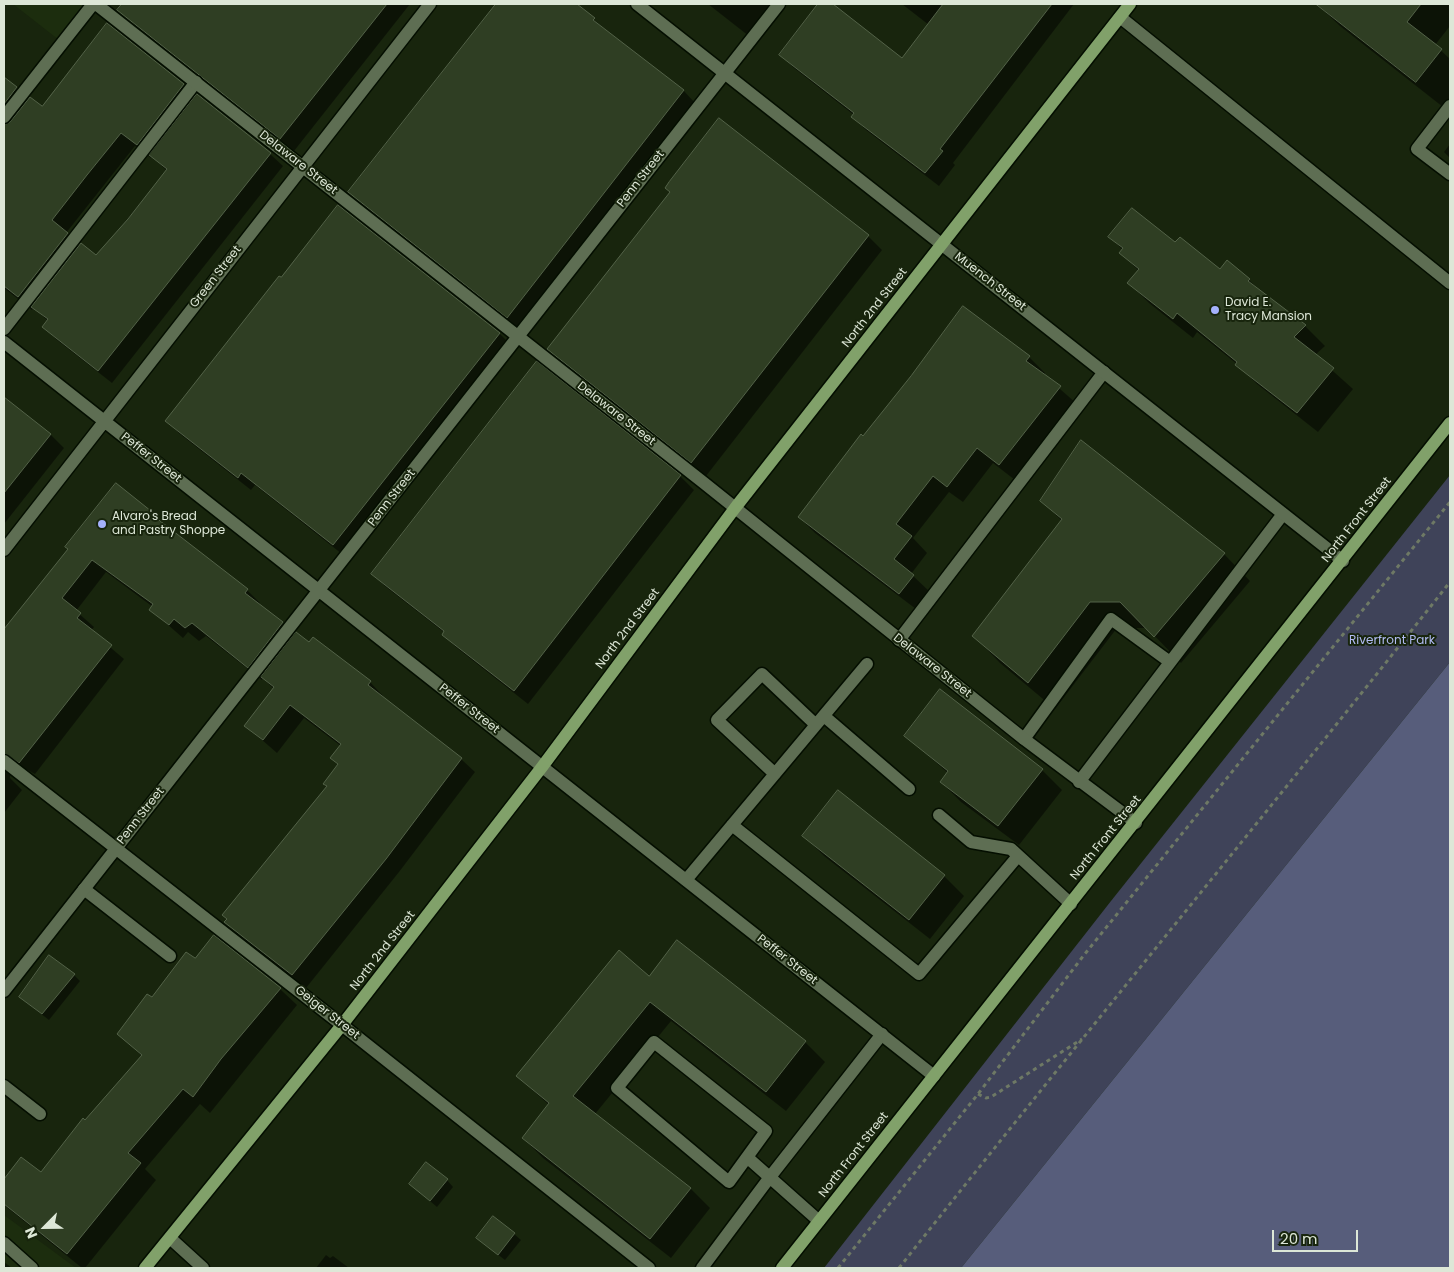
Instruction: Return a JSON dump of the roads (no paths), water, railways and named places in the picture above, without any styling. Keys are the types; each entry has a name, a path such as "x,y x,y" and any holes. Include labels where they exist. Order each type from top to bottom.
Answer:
{"main road":[{"name":"North 2nd Street","path":"145,1268 342,1025 542,767 735,508 1130,4"},
{"name":"North Front Street","path":"782,1268 1136,823 1450,423"}],"street":[{"name":"Delaware Street","path":"94,4 518,336 1024,739 1136,823"},
{"path":"4,117 94,4"},
{"name":"Green Street","path":"4,550 430,4"},
{"name":"Muench Street","path":"637,4 1343,561"},
{"name":"Penn Street","path":"4,992 779,4"},
{"path":"1120,17 1450,283"},
{"path":"4,329 196,82"},
{"path":"1450,106 1417,149 1450,174"},
{"name":"Peffer Street","path":"4,342 934,1076"},
{"path":"899,640 1104,372"},
{"path":"1079,782 1283,514"},
{"path":"1024,739 1111,619 1170,662"},
{"path":"686,880 867,664"},
{"path":"775,774 717,720 762,674 909,789"},
{"name":"Geiger Street","path":"4,761 116,847 649,1268"},
{"path":"939,815 971,842 1011,849 1071,904"},
{"path":"732,825 919,974 1018,856"},
{"path":"84,889 170,956"},
{"path":"702,1268 770,1177 882,1034"},
{"path":"654,1042 766,1131 748,1158 729,1182 617,1088 654,1042"},
{"path":"4,1086 40,1114"},
{"path":"748,1158 819,1222"},
{"path":"170,1238 203,1268"},
{"path":"4,1244 32,1268"}],"place":[{"name":"David E. Tracy Mansion","path":"1215,310"},
{"name":"Alvaro's Bread and Pastry Shoppe","path":"102,524"}],"park label":[{"name":"Riverfront Park","path":"1392,641"}]}
